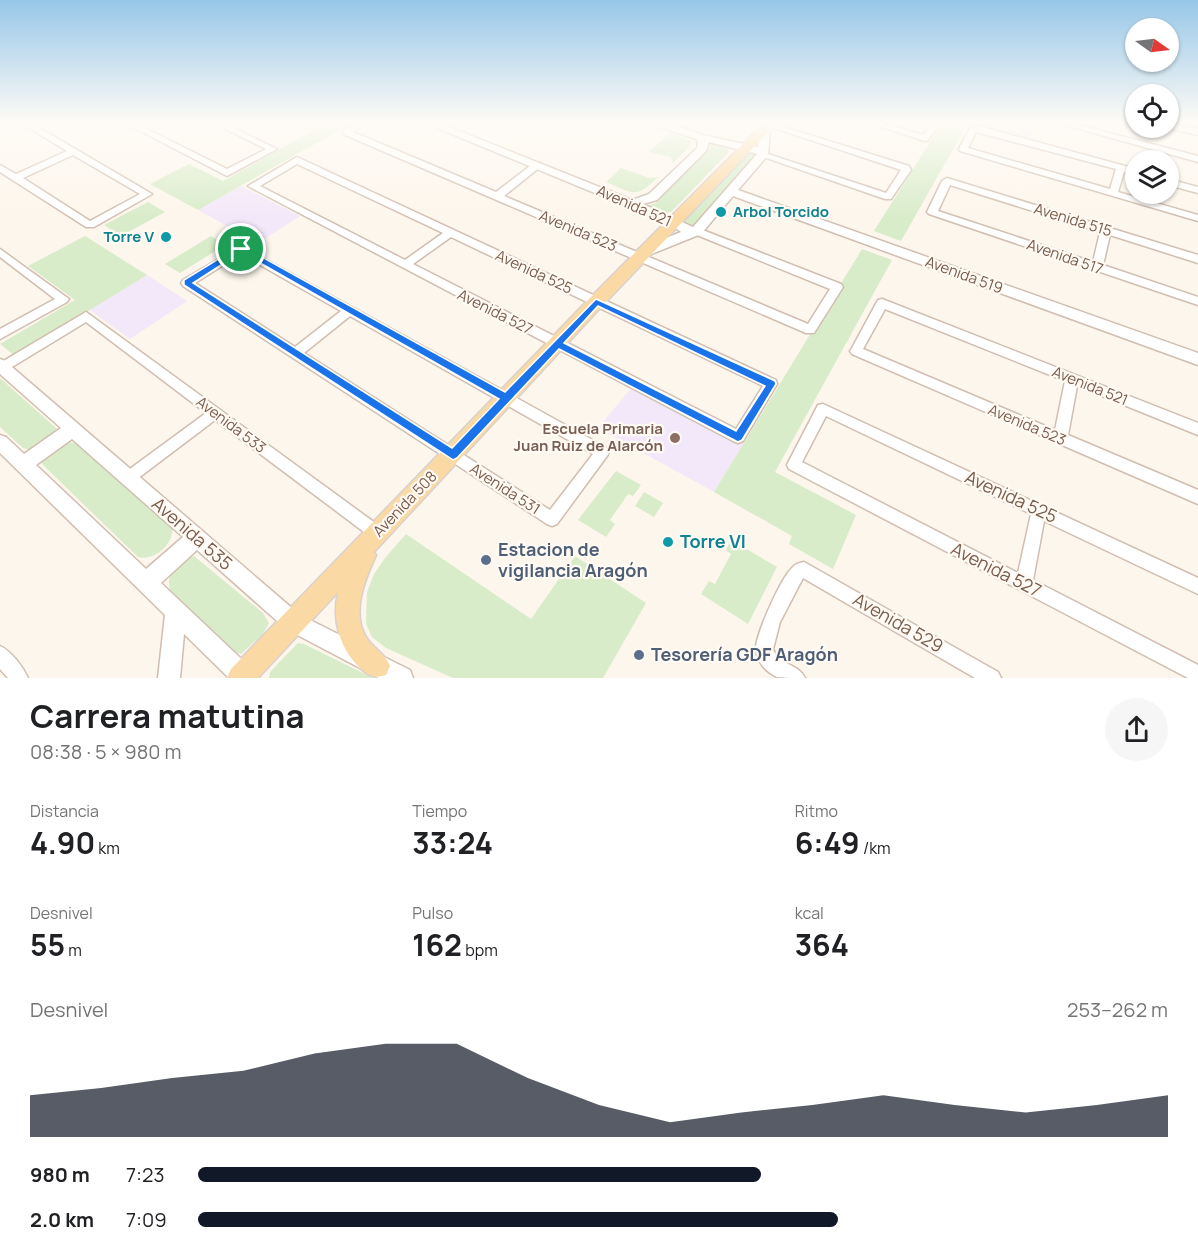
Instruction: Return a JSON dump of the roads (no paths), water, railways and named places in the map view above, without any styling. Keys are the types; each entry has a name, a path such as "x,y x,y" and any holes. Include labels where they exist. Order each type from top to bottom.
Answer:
{"main road":[{"name":"Avenida 508","path":"243,677 674,221 750,155"},
{"path":"377,533 354,573 347,611 351,632 358,648 377,666"}],"street":[{"path":"16,178 66,155"},
{"path":"0,168 90,225 147,194 80,155"},
{"path":"193,155 227,173 262,155"},
{"name":"Avenida 523","path":"399,155 642,255 810,330"},
{"name":"Avenida 521","path":"511,155 674,221 683,229 696,231 837,287 810,330"},
{"path":"632,204 653,197 696,155"},
{"name":"Avenida 508","path":"642,255 696,231 731,191 752,155"},
{"path":"761,155 888,197 902,179 906,168 863,155"},
{"path":"982,155 1198,218"},
{"path":"1073,155 1125,169"},
{"path":"1182,155 1198,159"},
{"name":"Avenida 525","path":"253,186 297,160 771,384 738,437"},
{"path":"497,196 537,165"},
{"path":"1113,193 1121,168"},
{"name":"Avenida 515","path":"932,212 948,181 1198,259"},
{"path":"1179,185 1198,190"},
{"name":"Avenida 527","path":"253,186 738,437"},
{"name":"Avenida 519","path":"731,191 1198,359"},
{"name":"Avenida 517","path":"932,212 1198,302"},
{"path":"1097,268 1106,230"},
{"path":"405,265 450,232"},
{"name":"Avenida 531","path":"350,310 241,249 187,283 552,519 602,452 506,398"},
{"path":"0,252 63,299 0,335"},
{"name":"Avenida 521","path":"856,351 882,303 1198,429"},
{"path":"295,353 350,310 506,398"},
{"name":"Avenida 533","path":"1,366 86,316 377,533"},
{"name":"Avenida 523","path":"856,351 1198,497"},
{"name":"Avenida 535","path":"1,366 293,622 402,678"},
{"path":"1060,439 1072,379"},
{"name":"Avenida 525","path":"794,465 823,409 1198,586"},
{"path":"128,478 215,413"},
{"path":"23,464 73,429"},
{"path":"0,442 243,677"},
{"name":"Avenida 527","path":"794,465 1198,674"},
{"path":"1024,584 1039,511"},
{"path":"146,583 196,537"},
{"name":"Avenida 529","path":"796,678 770,662 764,650 766,636 794,577 799,571 804,570 992,678"},
{"path":"169,678 176,612"},
{"path":"0,655 19,678"}],"place":[{"name":"Arbol Torcido","path":"721,212"},
{"name":"Torre V","path":"166,237"},
{"name":"Escuela Primaria Juan Ruiz de Alarcón","path":"675,438"},
{"name":"Torre VI","path":"668,542"},
{"name":"Estacion de vigilancia Aragón","path":"486,560"},
{"name":"Tesorería GDF Aragón","path":"639,655"}]}
